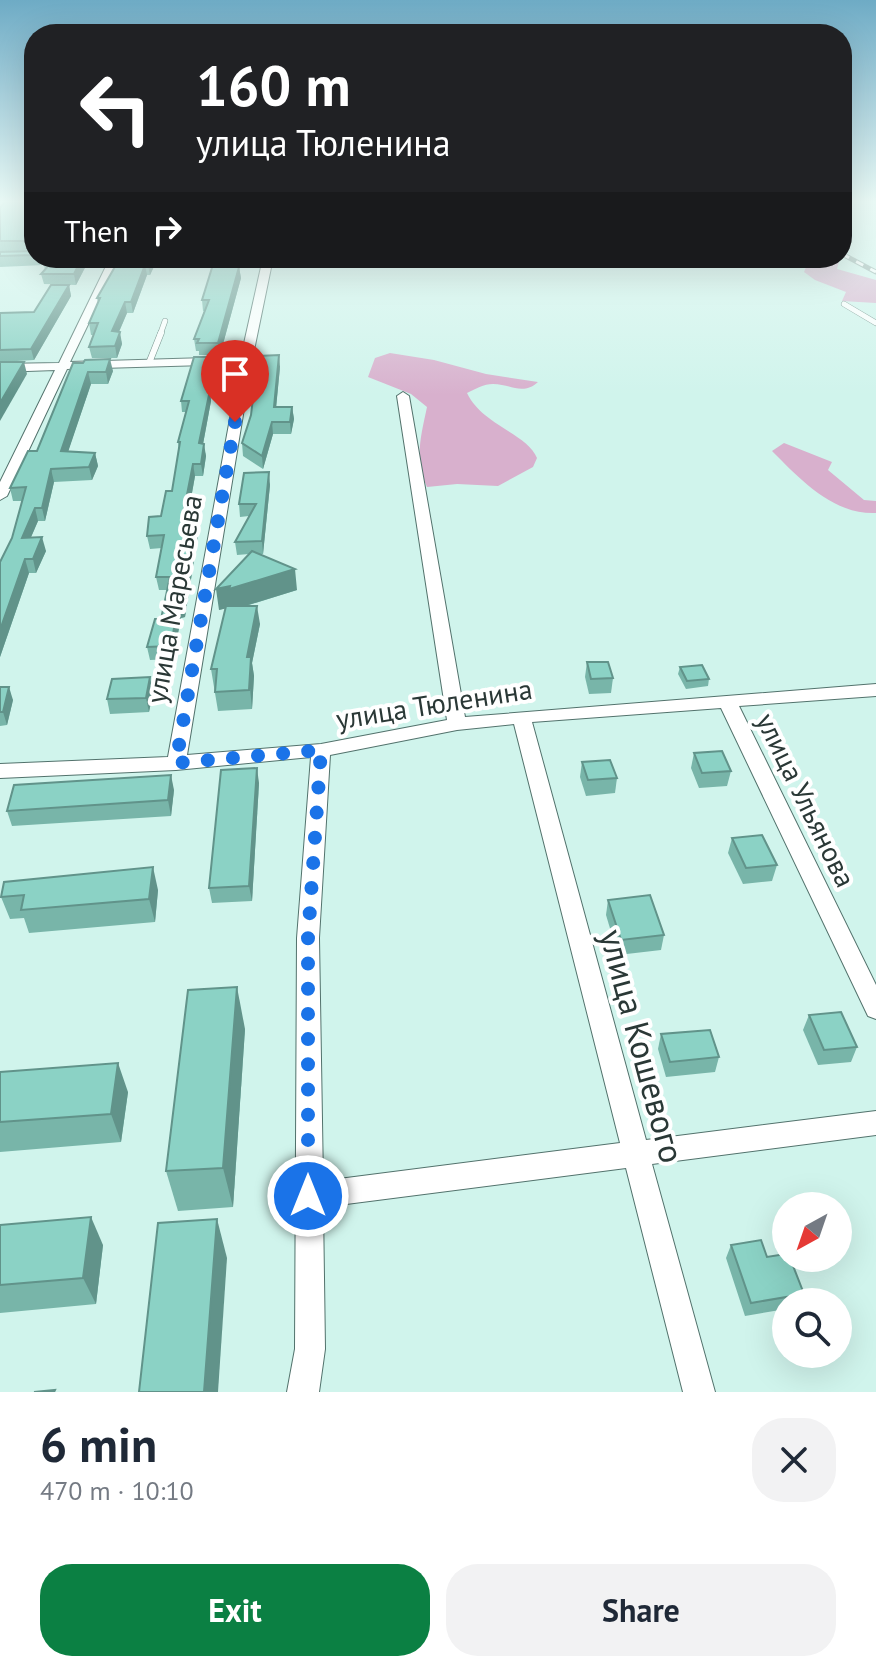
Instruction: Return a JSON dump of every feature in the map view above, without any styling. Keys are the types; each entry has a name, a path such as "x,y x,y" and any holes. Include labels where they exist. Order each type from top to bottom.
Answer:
{"street":[{"path":"0,496 110,268"},
{"name":"улица Маресьева","path":"176,763 246,360 266,268"},
{"path":"0,368 246,360"},
{"path":"403,396 457,724"},
{"name":"улица Тюленина","path":"0,771 176,763 321,750 457,724 521,717 876,690"},
{"name":"улица Ульянова","path":"727,701 876,1009"},
{"name":"улица Кошевого","path":"521,717 699,1392"},
{"path":"303,1392 310,1349 308,938 321,750"},
{"path":"308,1196 876,1123"}],"lane":[{"path":"844,304 876,323"},
{"path":"149,363 165,321"}],"shaded area":[{"path":"806,268 837,268 876,280 876,303 842,301 846,292 815,280 804,272"},
{"path":"390,353 538,382 522,389 490,384 467,393 483,413 532,450 537,458 533,467 498,486 457,484 427,487 420,457 427,407 411,394 368,377 375,358"},
{"path":"784,443 832,462 828,470 864,500 876,501 876,513 846,508 818,493 772,451"}],"building":[{"path":"46,268 77,268 74,274 41,274"},
{"path":"114,268 144,268 131,302 125,302 112,331 120,332 115,346 89,347 98,323 89,323 100,298 97,298"},
{"path":"212,268 239,268 218,343 197,343 199,339 194,339 209,300 202,300"},
{"path":"51,285 69,285 31,349 0,350 0,313 34,312"},
{"path":"279,355 274,407 292,407 290,422 272,422 262,456 242,443 251,415 258,356"},
{"path":"194,357 215,357 206,389 210,390 199,443 204,444 201,464 193,464 183,515 192,514 191,522 196,522 183,604 178,604 171,646 147,647 155,619 161,619 170,577 156,577 164,535 147,536 149,517 161,516 166,491 172,491 178,442 189,401 181,401"},
{"path":"110,359 106,372 88,372 61,451 95,453 89,467 51,469 42,508 35,508 22,538 42,537 33,559 25,559 0,630 0,562 12,538 26,487 10,488 28,451 37,451 73,363"},
{"path":"0,362 24,362 0,403"},
{"path":"269,472 262,541 235,542 256,504 239,504 244,473"},
{"path":"252,551 295,569 229,589 230,586 216,589"},
{"path":"226,606 257,606 247,657 251,657 249,690 215,692 217,669 211,669"},
{"path":"587,662 608,662 613,678 591,679"},
{"path":"702,665 709,679 687,681 680,667"},
{"path":"150,677 146,698 107,699 112,679"},
{"path":"0,687 9,687 3,712 0,712"},
{"path":"722,751 731,771 702,773 694,753"},
{"path":"610,760 617,778 588,780 582,762"},
{"path":"257,768 249,886 209,888 221,770"},
{"path":"171,775 168,800 7,811 14,785"},
{"path":"762,835 777,865 746,868 732,838"},
{"path":"153,867 149,899 21,910 24,895 1,897 4,882"},
{"path":"650,895 664,935 621,940 608,900"},
{"path":"237,987 223,1168 166,1171 188,990"},
{"path":"841,1012 857,1047 824,1050 809,1015"},
{"path":"710,1030 719,1057 670,1062 661,1034"},
{"path":"118,1063 111,1114 0,1122 0,1072"},
{"path":"91,1217 83,1278 0,1285 0,1225"},
{"path":"217,1219 204,1392 139,1392 158,1223"},
{"path":"761,1240 767,1257 772,1256 772,1272 795,1272 802,1288 772,1288 772,1299 751,1303 731,1245"}],"railway":[{"path":"863,265 876,272"}],"route":[{"path":"235,422 176,763 321,750 308,938 308,1196"}]}
